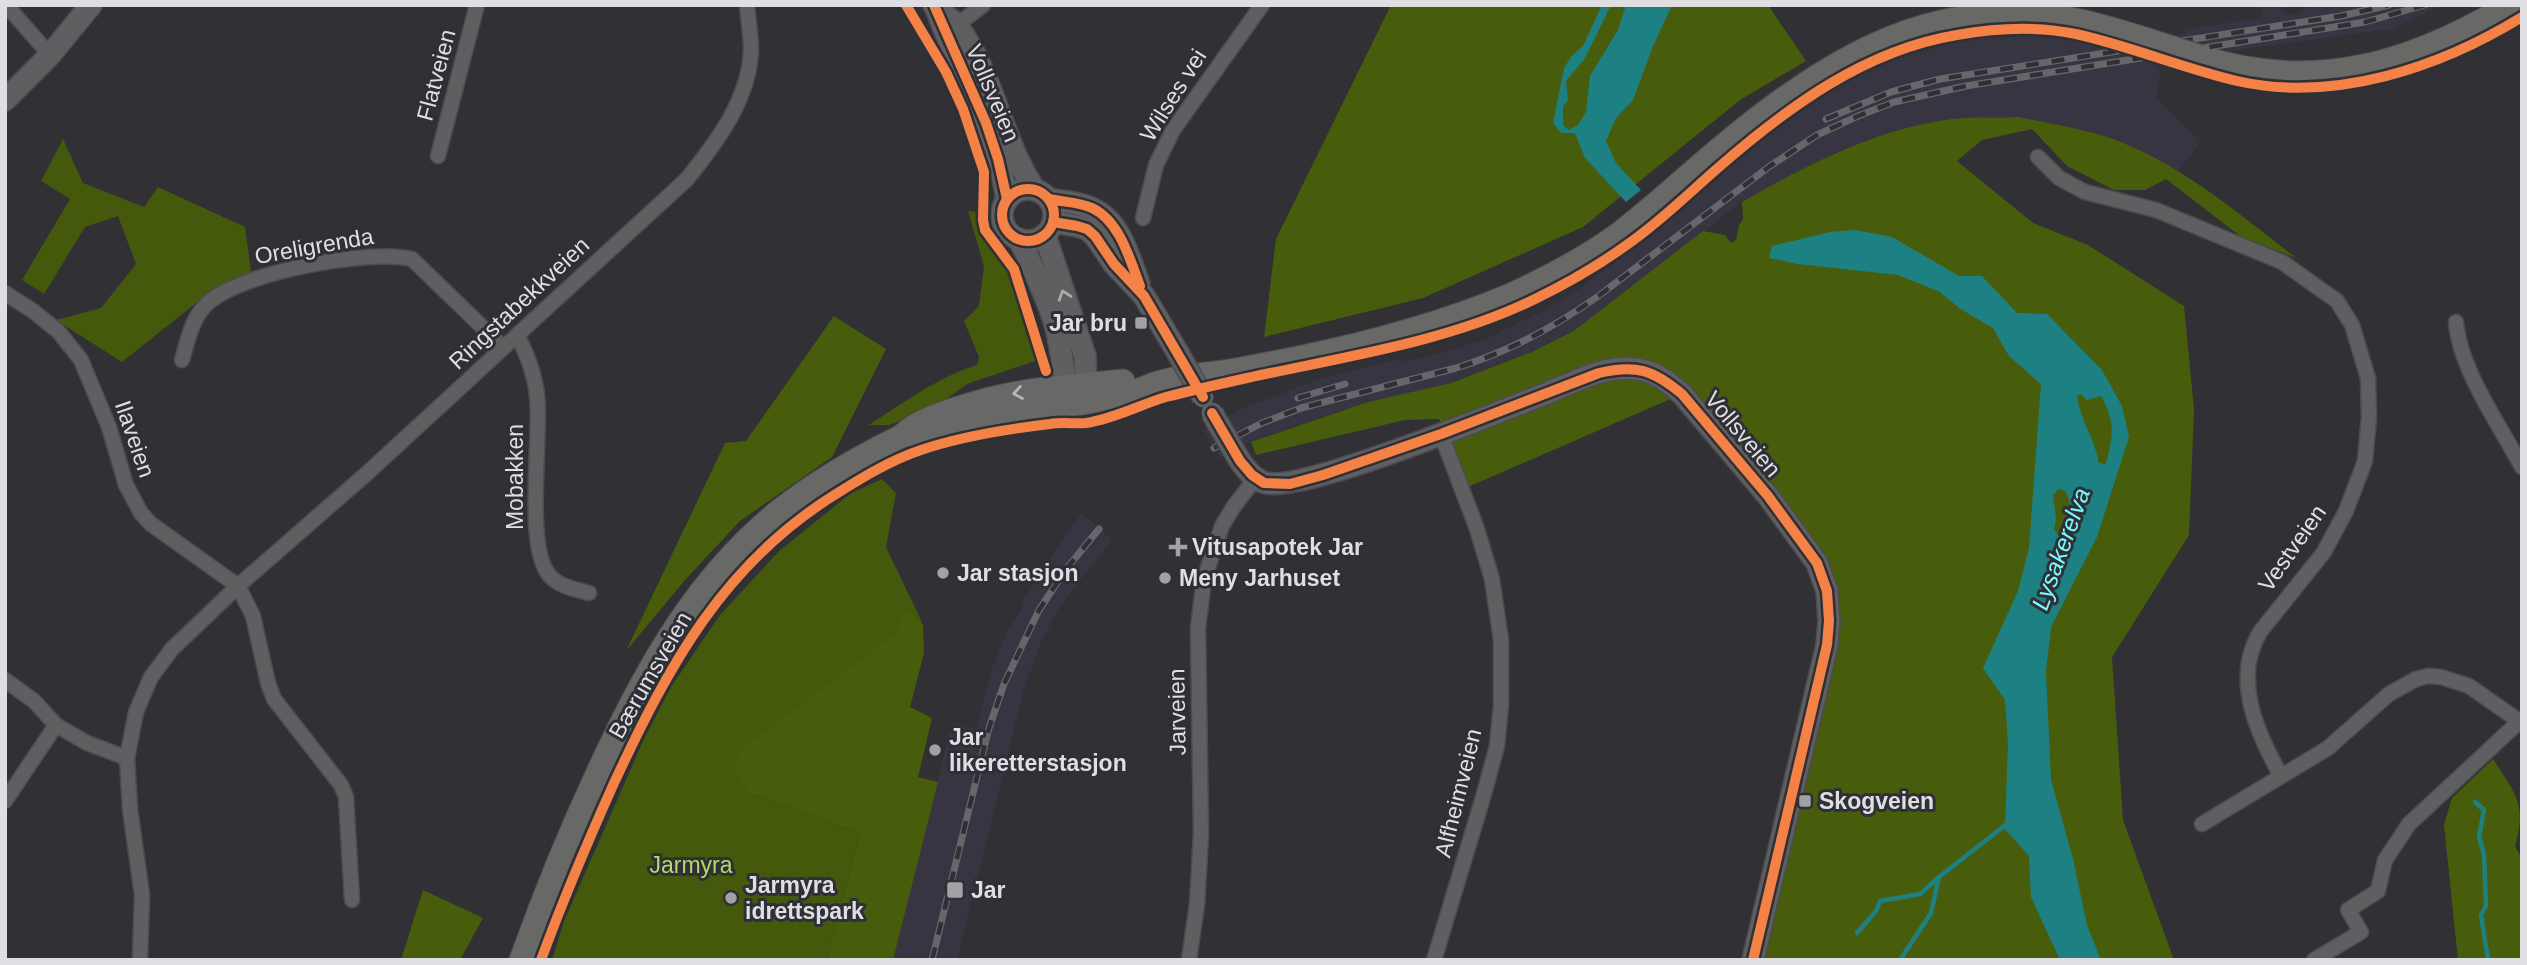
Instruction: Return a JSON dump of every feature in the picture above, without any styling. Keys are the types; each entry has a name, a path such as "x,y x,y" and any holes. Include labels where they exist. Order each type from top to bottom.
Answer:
{"main road":[{"path":"5,100 50,55 91,5"},
{"name":"Bærumsveien","path":"521,960 577,816 614,738 656,658 695,597 719,568 777,513 837,470 903,435 916,435 1074,392 1136,391 1161,382 1242,369 1325,351 1461,313 1513,293 1580,260 1621,232 1776,103 1842,60 1897,34 1935,23 2004,13 2045,15 2091,23 2240,68 2276,73 2343,71 2381,63 2420,50 2463,31 2509,5"},
{"name":"Vollsveien","path":"934,6 986,79 1017,160 1042,195"},
{"name":"Vollsveien","path":"951,30 998,159 1007,199"},
{"path":"1074,392 1055,323 1040,282 1019,239 1007,231 1003,223 1002,214 1007,199 1018,191 1082,205 1106,218 1126,249 1144,296 1237,456 1256,478"},
{"path":"1019,239 1037,239 1049,229 1054,214 1042,195"},
{"path":"1049,229 1087,229 1114,264 1144,296"},
{"path":"1049,229 1085,356 1074,392"},
{"name":"Vollsveien","path":"1256,478 1264,483 1280,485 1303,481 1441,434 1599,373 1626,369 1648,372 1667,381 1695,408 1792,526 1817,564 1827,591 1827,645 1784,818 1753,960"}],"street":[{"path":"6,5 50,55"},
{"name":"Flatveien","path":"438,156 477,5"},
{"name":"Ringstabekkveien","path":"140,960 142,895 130,809 127,758 136,712 151,677 172,649 238,586 366,475 687,178 711,149 736,107 746,82 751,49 747,5"},
{"path":"951,30 983,5"},
{"name":"Wilses vei","path":"1143,218 1156,165 1174,130 1262,5"},
{"name":"Vestveien","path":"2038,157 2059,177 2085,192 2156,211 2282,262 2337,301 2346,312 2359,341 2368,378 2369,399 2365,461 2357,487 2324,552 2253,643 2248,663 2252,712 2262,740 2281,776"},
{"name":"Oreligrenda","path":"182,360 194,321 208,302 240,283 264,275 366,256 412,259 503,347"},
{"name":"Ilaveien","path":"5,293 58,331 81,360 109,427 126,485 141,513 151,524 238,586"},
{"path":"2456,322 2457,341 2466,364 2522,467"},
{"name":"Mobakken","path":"517,335 527,354 537,396 537,535 540,559 550,576 562,586 589,593"},
{"name":"Alfheimveien","path":"1434,960 1491,770 1497,746 1501,705 1501,640 1492,579 1477,529 1441,434"},
{"name":"Jarveien","path":"1189,960 1197,904 1201,834 1198,628 1204,579 1222,526 1256,478"},
{"path":"238,586 253,616 268,683 275,699 341,785 346,797 352,900"},
{"path":"2202,824 2328,748 2371,709 2405,684 2428,676 2454,680 2469,686 2521,722 2410,824 2385,860 2378,891 2348,910 2361,932 2314,960"},
{"path":"5,680 34,701 56,725 87,743 127,758"},
{"path":"5,800 56,725"}],"shaded area":[{"path":"2280,5 2286,15 2323,5 2443,5 2392,29 2159,64 2160,77 2156,97 2201,141 2178,172 2107,137 2018,117 1962,118 1881,136 1831,155 1742,202 1575,330 1532,352 1451,383 1368,402 1291,427 1251,442 1220,458 1203,429 1248,406 1325,377 1394,360 1407,361 1442,353 1488,338 1549,308 1636,247 1733,162 1823,94 1847,79 1904,53 1958,39 2023,34 2104,47 2185,33 2185,29 2262,18 2261,7"},
{"path":"1082,513 1112,540 1060,606 1039,647 1023,693 957,960 893,960 952,722 976,729 993,666 1008,631 1022,609 1021,604"}],"green space":[{"path":"1391,5 1768,5 1806,61 1740,100 1583,227 1423,298 1264,337 1276,239"},
{"path":"2018,117 2074,128 2133,147 2183,174 2296,258 2240,236 2166,179 2145,190 2114,190 2067,166 2032,129 1982,140 1957,161 2033,223 2088,245 2184,306 2194,409 2189,535 2112,657 2123,820 2174,960 1753,960 1821,669 1817,563 1682,394 1461,490 1439,419 1405,420 1256,455 1251,442 1368,402 1451,383 1532,352 1575,330 1703,231 1725,235 1731,243 1736,240 1743,219 1742,202 1794,173 1848,148 1876,137 1934,122 1963,118"},
{"path":"63,139 83,183 144,207 158,187 245,227 251,272 210,292 122,362 56,320 101,308 136,264 118,216 85,227 44,294 22,280 70,199 41,181"},
{"path":"968,211 977,212 982,235 1010,275 1038,360 967,384 936,407 889,425 869,425 935,383 977,365 979,357 964,321 979,306 984,266"},
{"path":"834,316 886,349 832,457 740,521 685,580 626,651 725,443 746,441"},
{"name":"Jarmyra","path":"882,479 896,493 886,547 922,622 895,634 750,793 860,833 827,960 552,960 564,921 644,739 671,687 720,615 778,552 851,493"},
{"path":"907,608 923,625 924,653 910,707 932,718 918,777 938,782 893,960 827,960 860,833 750,793 735,772 739,751 895,634"},
{"path":"2493,759 2513,790 2519,809 2515,846 2522,859 2522,960 2458,960 2444,825 2452,798"},
{"path":"423,890 483,918 460,960 401,960"}],"water":[{"path":"1602,5 1611,5 1585,58 1566,81 1568,101 1563,106 1563,125 1569,130 1578,125 1586,112 1590,76 1618,30 1626,5 1672,5 1633,100 1616,118 1606,141 1616,163 1641,190 1626,202 1585,158 1575,133 1561,133 1553,123 1564,68 1583,46"},
{"name":"Lysakerelva","path":"1855,230 1892,237 1959,276 1982,276 2017,313 2047,314 2102,370 2122,406 2129,437 2097,537 2051,627 2046,672 2051,780 2073,859 2087,925 2101,960 2060,960 2031,897 2029,856 2005,829 2008,743 2005,700 1983,668 2018,591 2029,548 2041,384 2009,356 1993,328 1959,308 1940,292 1898,275 1798,264 1769,258 1772,246 1830,232","holes":["2081,394 2087,400 2101,396 2109,414 2111,437 2106,464 2099,463 2081,413 2077,396","2058,489 2065,491 2070,503 2068,521 2060,538 2054,529 2056,519 2053,495"]}],"waterway":[{"path":"2475,802 2484,810 2479,837 2484,854 2486,906 2481,915 2488,960"},
{"path":"1900,960 1931,913 1939,877 2008,823"},
{"path":"1857,933 1876,911 1880,901 1920,894 1938,878"}],"railway":[{"path":"1826,119 1891,92 1940,79 2341,16 2389,5"},
{"path":"1214,448 1262,423 1301,408 1456,368 1494,355 1529,338 1597,297 1770,166 1817,135 1894,102 1966,86 2365,22 2425,5"},
{"path":"1298,398 1345,384"},
{"path":"932,960 989,728 1004,684 1039,610 1067,568 1099,529"}],"cycle path":[{"path":"906,5 946,72 963,109 984,172 985,230 1014,269 1046,371"},
{"path":"934,5 986,123 1007,199"},
{"path":"541,960 614,783 656,698 703,621 761,552 796,522 836,494 888,464 921,450 969,437 1054,423 1096,421 1166,397 1394,347 1467,327 1502,314 1559,287 1617,252 1652,226 1772,123 1829,84 1891,54 1923,43 2002,29 2061,31 2237,81 2274,87 2311,87 2348,84 2421,65 2456,52 2522,17"},
{"path":"1028,189 1038,191 1046,197 1052,205 1054,215 1052,225 1046,233 1038,239 1028,241 1018,239 1010,233 1004,225 1002,215 1004,205 1010,197 1018,191 1028,189"},
{"path":"1049,199 1082,204 1102,214 1123,242 1140,286"},
{"path":"1053,222 1087,229 1095,236 1114,264 1144,296 1203,397"},
{"path":"1212,413 1240,461 1252,475 1264,483 1290,484 1441,434 1612,370 1634,369 1653,374 1682,394 1768,496 1817,563 1827,591 1827,645 1753,960"}],"place":[{"name":"Jar bru","path":"1141,323"},
{"name":"Vitusapotek Jar","path":"1178,547"},
{"name":"Jar stasjon","path":"943,573"},
{"name":"Meny Jarhuset","path":"1165,578"},
{"name":"Jar likeretterstasjon","path":"935,750"},
{"name":"Skogveien","path":"1805,801"},
{"name":"Jar","path":"955,890"},
{"name":"Jarmyra idrettspark","path":"731,898"}]}
